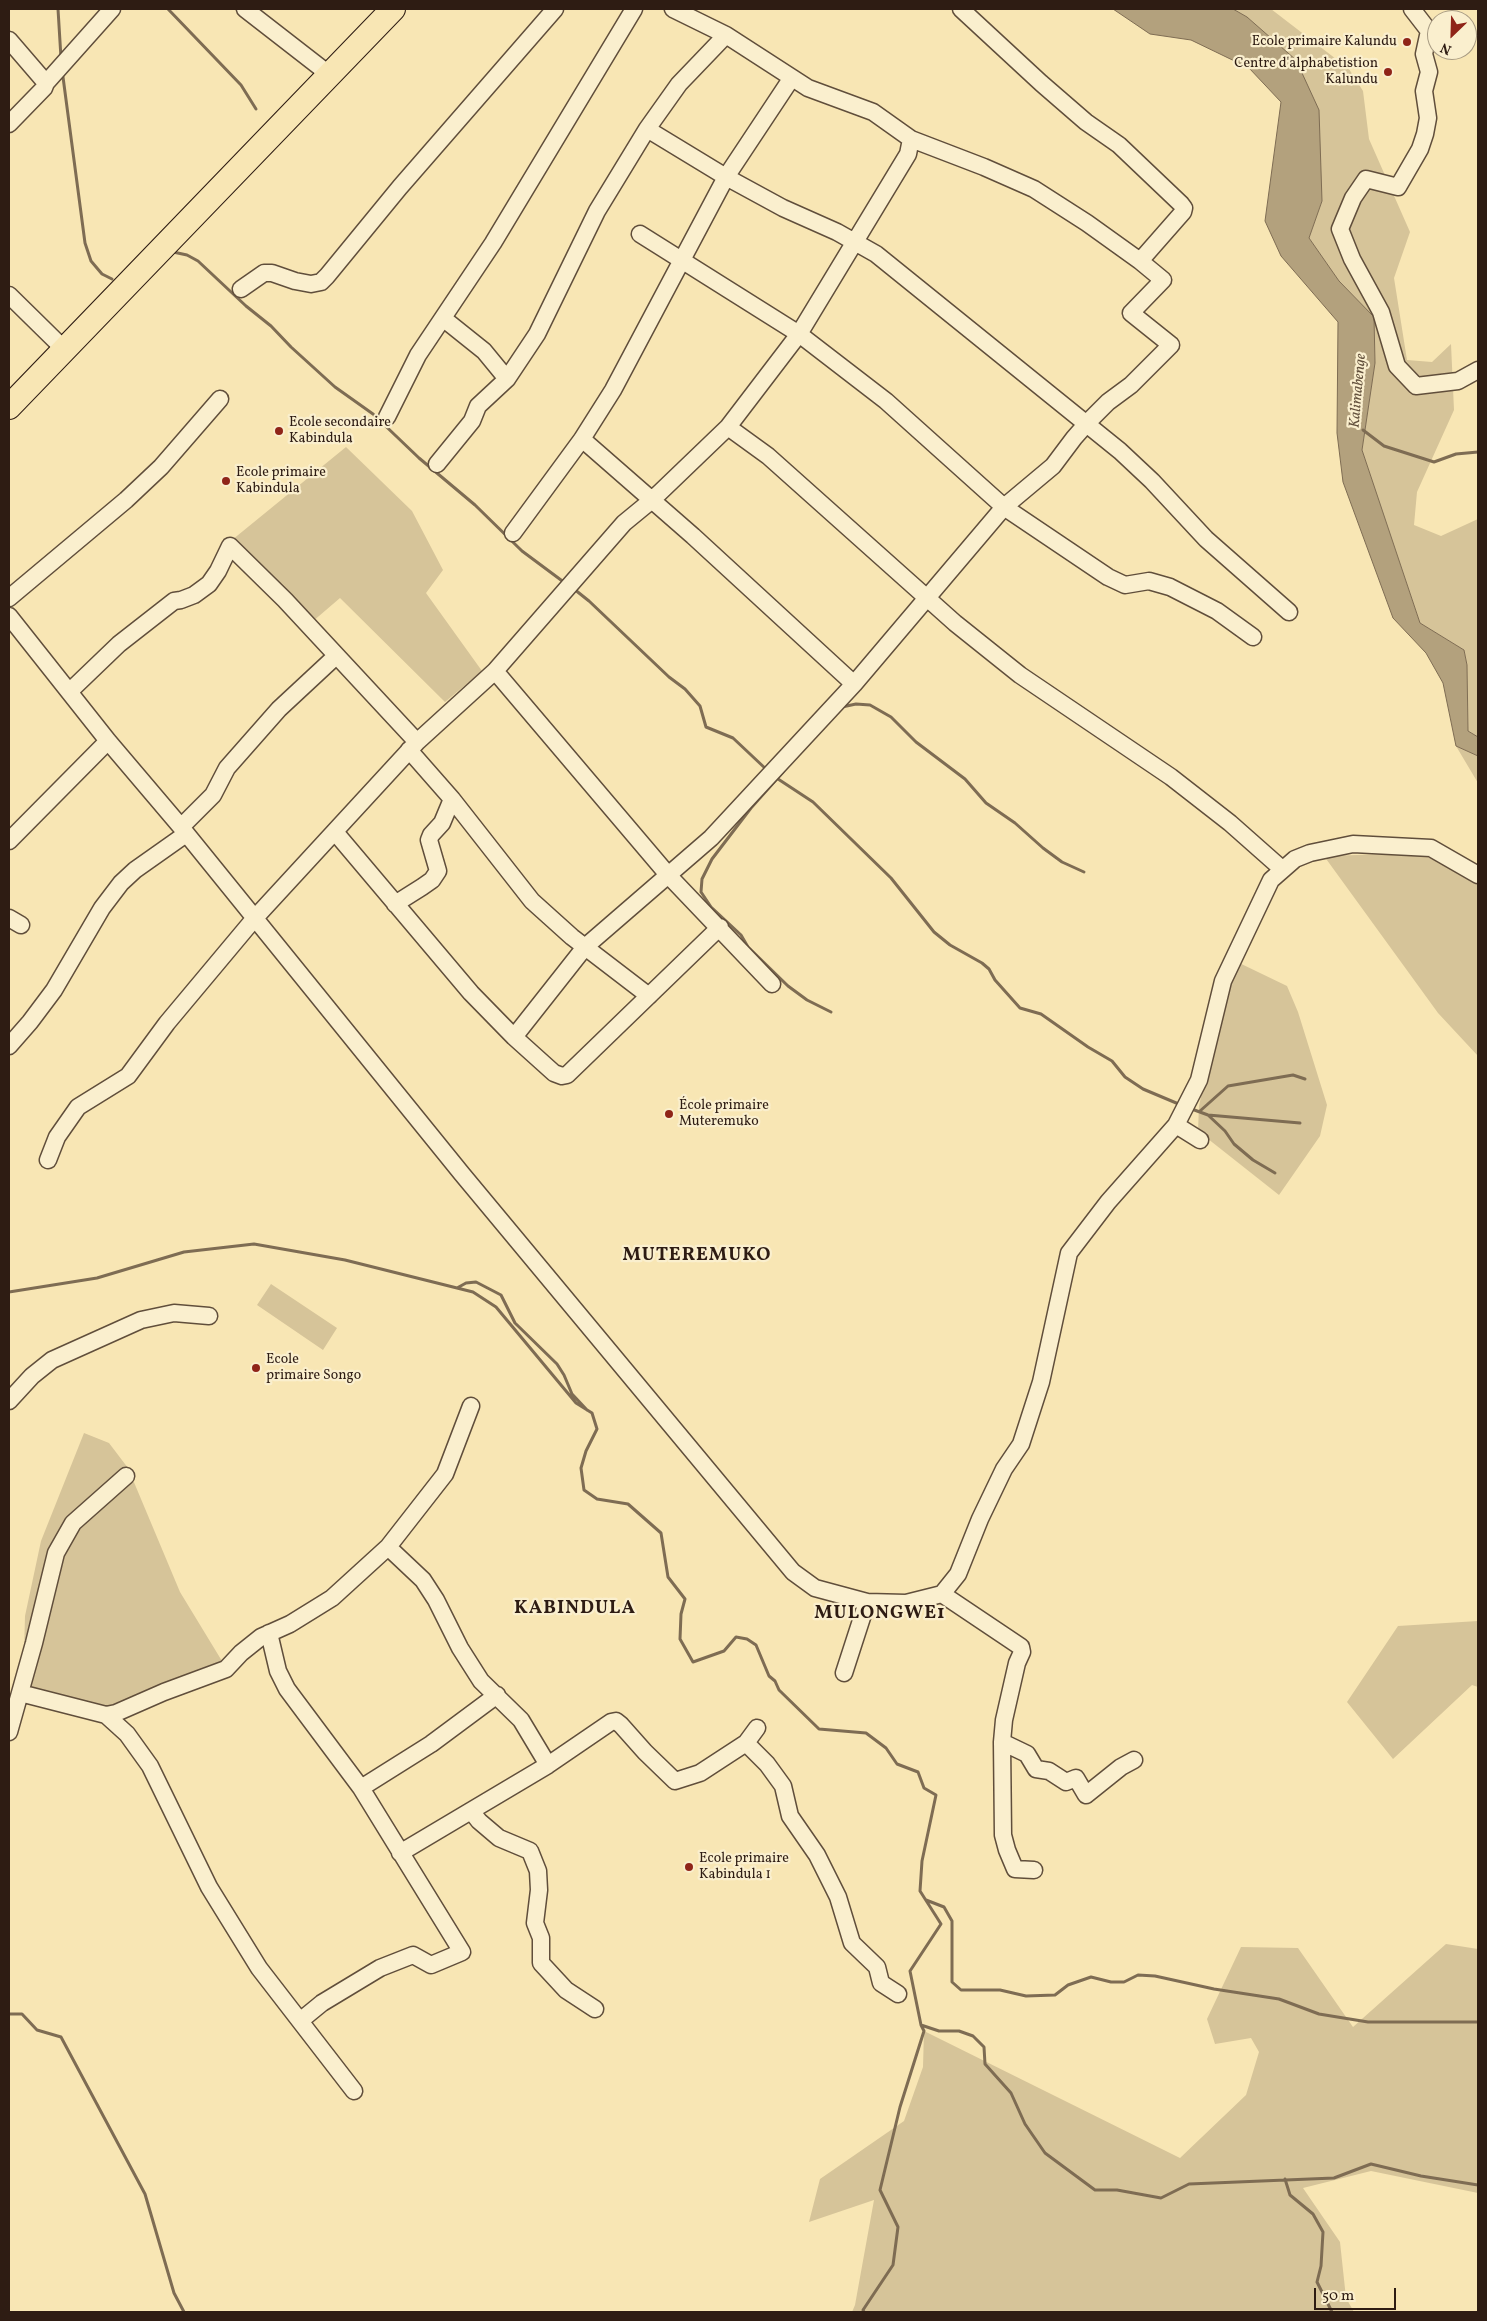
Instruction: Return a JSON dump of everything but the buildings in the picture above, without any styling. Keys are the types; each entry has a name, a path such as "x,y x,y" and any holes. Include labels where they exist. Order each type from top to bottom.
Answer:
{"highway":[{"path":"9,408 393,9"}],"street":[{"path":"9,124 44,88 46,83 112,9"},
{"path":"245,9 330,75"},
{"path":"242,289 264,273 272,273 294,281 311,284 321,282 400,187 555,9"},
{"path":"386,416 407,374 493,244 634,9"},
{"path":"514,1037 585,947 711,838 854,684 1004,507 1053,466 1074,438 1108,402 1131,385 1171,345 1131,314 1163,280 1087,223 1034,189 984,167 911,139 873,112 808,88 791,79 726,35 673,9"},
{"path":"961,9 1086,122 1119,145 1184,208 1183,212 1140,261"},
{"path":"1412,9 1429,31 1424,54 1429,72 1424,91 1428,118 1425,134 1420,149 1398,187 1366,180 1352,198 1340,229 1352,259 1381,312 1396,366 1416,386 1458,380 1478,370"},
{"path":"437,464 472,421 478,406 507,379 551,308 597,211 647,129 679,84 726,35"},
{"path":"9,40 46,83"},
{"path":"513,533 582,439 613,390 726,177 791,79"},
{"path":"647,129 726,177 783,208 856,242 876,254 924,291 1032,382 1088,423 1152,481 1206,539 1289,612"},
{"path":"48,1160 56,1136 78,1107 128,1076 167,1023 254,919 413,746 495,671 624,524 652,500 728,427 799,334 908,154 911,139"},
{"path":"640,234 799,334 886,401 1004,507 1113,580 1125,585 1149,581 1170,587 1217,611 1254,637"},
{"path":"9,295 66,350"},
{"path":"444,319 484,351 507,379"},
{"path":"9,598 126,500 161,467 220,399"},
{"path":"728,427 768,456 955,624 1020,675 1171,777 1230,823 1282,869"},
{"path":"582,439 652,500 854,684"},
{"path":"69,692 120,644 174,601 194,595 209,584 218,571 230,546 336,656 413,746 532,901 585,947 649,996"},
{"path":"9,616 108,741 792,1572 815,1588 867,1602 906,1602 942,1594 958,1574 980,1518 1004,1469 1021,1444 1041,1382 1069,1253 1108,1202 1176,1125 1199,1080 1223,981 1271,880 1295,860 1310,853 1353,844 1431,848 1478,875"},
{"path":"9,1046 54,990 102,908 121,883 183,830 213,795 227,768 279,709 336,656"},
{"path":"495,671 669,876 720,927 772,984"},
{"path":"9,841 108,741"},
{"path":"394,904 422,888 432,880 438,871 429,840 442,823 452,799"},
{"path":"335,832 471,993 514,1037 554,1073 562,1076 567,1075 720,927"},
{"path":"1176,1125 1200,1140"},
{"path":"9,1401 32,1376 52,1360 141,1320 174,1313 209,1316"},
{"path":"20,1693 106,1715 116,1713 164,1692 226,1670 250,1645 268,1633 290,1624 332,1598 388,1547 445,1474 471,1406"},
{"path":"9,1732 56,1553 72,1523 126,1476"},
{"path":"388,1547 423,1580 436,1600 460,1648 481,1681 521,1720 548,1765"},
{"path":"942,1594 1021,1647 1022,1652 1017,1662 1006,1706 1002,1742 1002,1819 1006,1850 1015,1869 1034,1870"},
{"path":"844,1673 867,1602"},
{"path":"268,1633 278,1671 287,1689 361,1788 462,1952 431,1965 413,1955 380,1968 322,2003 300,2020"},
{"path":"361,1788 431,1744 497,1695"},
{"path":"106,1715 128,1734 150,1766 210,1887 259,1968 354,2091"},
{"path":"400,1853 472,1812 504,1789 548,1765 611,1722 616,1721 622,1725 645,1752 675,1781 700,1773 746,1744 757,1728"},
{"path":"1002,1742 1027,1754 1036,1769 1048,1771 1066,1782 1076,1778 1086,1795 1106,1778 1134,1760"},
{"path":"746,1744 767,1764 783,1786 790,1816 817,1856 842,1907 844,1921 852,1943 877,1967 881,1984 898,1994"},
{"path":"472,1812 478,1821 499,1838 530,1851 538,1871 539,1890 535,1924 541,1938 540,1963 566,1990 594,2009"}],"shaded area":[{"path":"1233,9 1271,9 1349,69 1363,91 1369,139 1410,232 1394,278 1407,360 1432,362 1451,344 1454,410 1417,492 1414,525 1441,536 1478,519 1478,737 1468,731 1467,665 1464,650 1420,623 1362,450 1375,363 1374,317 1339,281 1309,238 1322,201 1295,60 1247,17"},
{"path":"346,447 412,511 443,570 426,593 482,671 445,702 340,598 312,622 232,540"},
{"path":"1456,746 1478,756 1478,783"},
{"path":"1424,853 1478,882 1478,1056 1438,1013 1324,856"},
{"path":"1231,959 1287,986 1298,1012 1327,1105 1320,1136 1279,1195 1198,1131 1199,1106"},
{"path":"271,1284 337,1328 323,1350 257,1305"},
{"path":"84,1433 109,1443 128,1468 180,1592 225,1666 109,1712 23,1691 25,1616 41,1541"},
{"path":"1478,1621 1478,1687 1472,1685 1393,1759 1347,1702 1398,1626"},
{"path":"1446,1944 1478,1949 1478,2193 1371,2171 1303,2188 1340,2242 1346,2298 1354,2312 852,2312 855,2305 874,2200 809,2222 820,2179 904,2121 923,2067 924,2031 1180,2158 1246,2095 1259,2052 1251,2038 1215,2044 1207,2019 1241,1947 1298,1948 1353,2027"}],"water":[{"name":"Kalimabenge","path":"1113,9 1233,9 1247,17 1296,60 1319,110 1322,201 1309,238 1339,281 1374,317 1375,363 1362,450 1420,623 1464,650 1467,665 1468,731 1478,737 1478,756 1456,746 1443,683 1426,653 1393,618 1343,482 1337,433 1338,322 1281,256 1265,221 1281,102 1249,68 1191,40 1150,34"}],"waterway":[{"path":"58,9 61,58"},
{"path":"168,9 241,85 256,109"},
{"path":"63,77 85,243 91,261 102,274 112,279"},
{"path":"173,252 187,255 198,261 246,306 271,326 335,387 373,414 419,458 475,505 522,551 565,583"},
{"name":"Kalimabenge","path":"1363,430 1384,446 1434,462 1456,454 1478,452"},
{"path":"574,589 669,677 685,689 700,706 706,727 733,738 767,770"},
{"path":"842,707 856,704 870,705 891,717 916,742 965,779 986,803 1015,823 1062,862 1084,872"},
{"path":"783,772 751,808 712,859 702,879 701,892 711,907 741,935 748,947 788,986 807,1000 831,1012"},
{"path":"775,777 813,802 891,878 934,932 950,945 989,969 995,980 1020,1008 1041,1014 1088,1047 1112,1061 1125,1077 1143,1089 1181,1105"},
{"path":"1200,1111 1228,1086 1293,1075 1305,1079"},
{"path":"1189,1108 1208,1115 1300,1123"},
{"path":"1208,1115 1225,1131 1234,1144 1253,1160 1275,1173"},
{"path":"9,1292 97,1278 184,1252 254,1244 345,1260 473,1292 496,1307 576,1403 592,1413 597,1429 586,1451 581,1468 584,1490 597,1499 628,1504 661,1533 668,1577 685,1599 681,1614 680,1639 693,1662 724,1651 736,1637 747,1639 756,1645 769,1676 775,1681 779,1690 819,1729 866,1733 886,1748 897,1764 918,1772 924,1788 936,1795 922,1861 920,1891 941,1924 910,1971 921,2025 924,2031 900,2107 880,2190 898,2227 893,2265 863,2310 864,2312"},
{"path":"457,1288 466,1283 476,1282 501,1295 515,1323 557,1364 572,1394 587,1410"},
{"path":"926,1900 944,1907 952,1921 952,1982 961,1990 1000,1990 1026,1996 1055,1995 1068,1985 1091,1977 1111,1982 1124,1982 1138,1975 1155,1976 1214,1989 1279,1999 1319,2014 1368,2022 1478,2022"},
{"path":"9,2014 22,2014 37,2030 61,2037 145,2194 174,2293 184,2312"},
{"path":"921,2025 939,2031 959,2031 973,2036 984,2047 985,2064 1011,2093 1025,2124 1045,2153 1095,2190 1117,2190 1161,2198 1189,2184 1334,2178 1371,2164 1421,2176 1478,2185"},
{"path":"1285,2179 1290,2195 1313,2214 1323,2232 1321,2266 1317,2282 1332,2312"}],"place":[{"name":"Ecole primaire Kalundu","path":"1407,42"},
{"name":"Centre d'alphabetistion Kalundu","path":"1388,72"},
{"name":"Ecole secondaire Kabindula","path":"279,431"},
{"name":"Ecole primaire Kabindula","path":"226,481"},
{"name":"École primaire Muteremuko","path":"669,1114"},
{"name":"Ecole primaire Songo","path":"256,1368"},
{"name":"Ecole primaire Kabindula 1","path":"689,1867"}],"district":[{"name":"MUTEREMUKO","path":"697,1257"},
{"name":"KABINDULA","path":"575,1610"},
{"name":"MULONGWE1","path":"880,1615"}]}
